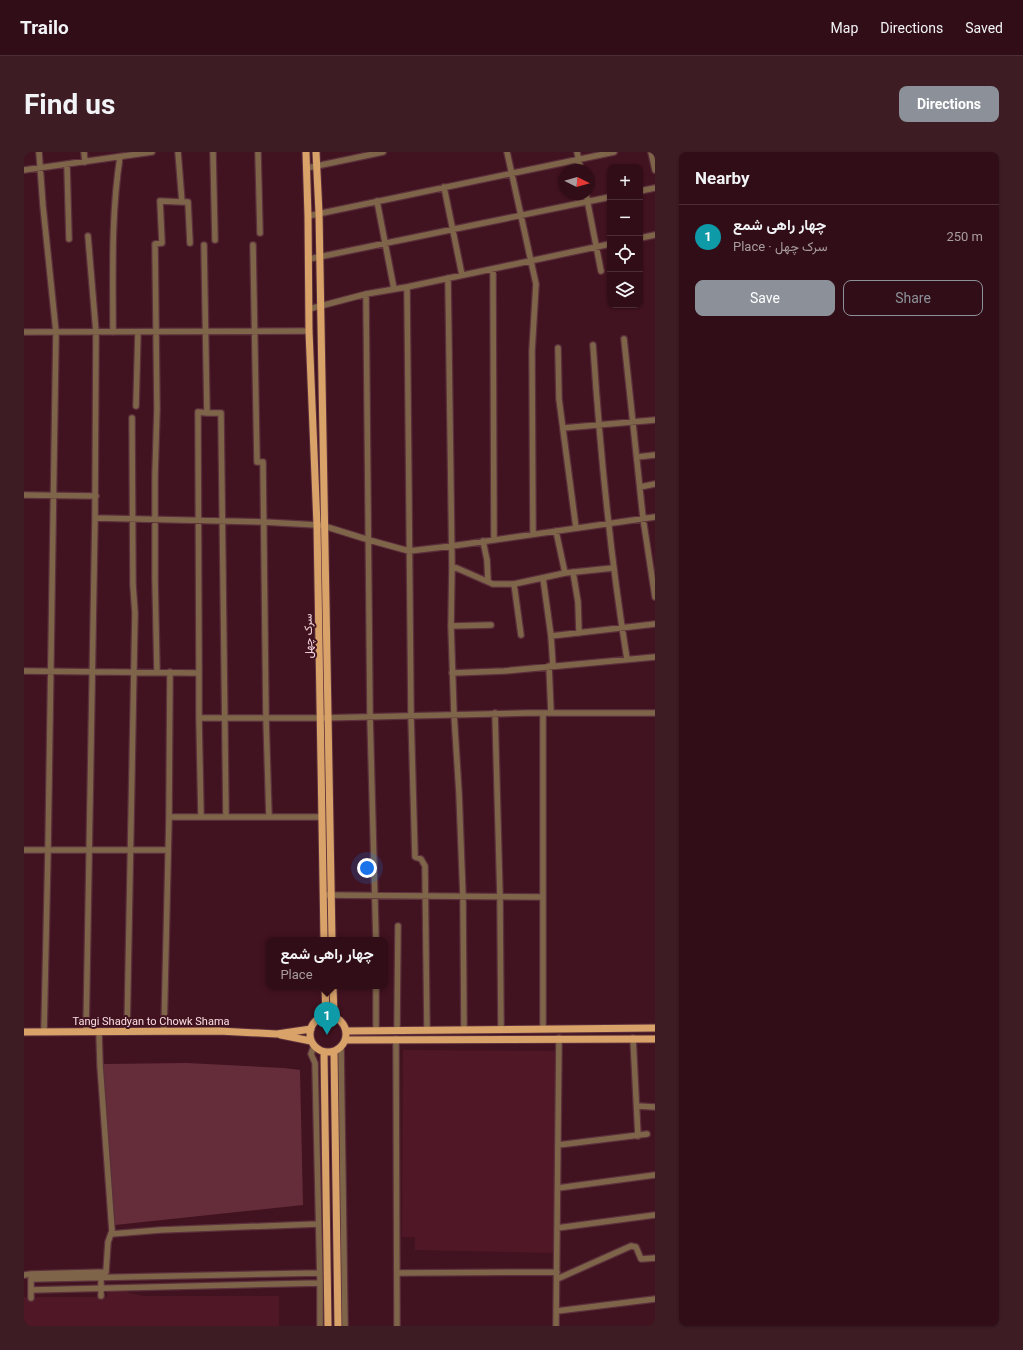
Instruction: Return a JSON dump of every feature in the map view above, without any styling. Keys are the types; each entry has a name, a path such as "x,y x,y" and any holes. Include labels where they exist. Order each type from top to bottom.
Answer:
{"main road":[{"name":"سرک چهل","path":"306,152 309,331 321,525 324,717 322,816 324,937"},
{"path":"316,152 320,257 321,525"},
{"path":"324,717 332,937"},
{"path":"325,989 326,1016"},
{"path":"333,989 334,1017"},
{"path":"277,1034 313,1044 324,1052 334,1052 341,1047 345,1040 346,1031 343,1024 334,1017 326,1016 317,1020 311,1029 310,1035 313,1044"},
{"path":"346,1031 655,1028"},
{"path":"277,1034 311,1029"},
{"name":"Tangi Shadyan to Chowk Shama","path":"24,1032 220,1031 277,1034"},
{"path":"345,1040 559,1038 655,1039"},
{"path":"324,1052 322,1270 328,1326"},
{"path":"334,1052 338,1326"},
{"path":"322,1270 337,1268"}],"street":[{"path":"39,152 56,332 44,1032"},
{"path":"84,152 85,162"},
{"path":"24,170 152,152"},
{"path":"178,152 182,202"},
{"path":"213,152 215,240"},
{"path":"258,152 260,233"},
{"path":"307,168 383,152"},
{"path":"507,152 520,217 536,284 532,351 533,534"},
{"path":"577,152 580,164"},
{"path":"308,216 614,152"},
{"path":"651,152 655,170"},
{"path":"113,332 113,242 116,184 120,157"},
{"path":"67,165 68,239"},
{"path":"444,187 462,275"},
{"path":"643,190 655,188"},
{"path":"309,260 607,198"},
{"path":"157,672 155,520 155,244 162,244 160,201 188,202 190,243"},
{"path":"377,201 394,289"},
{"path":"587,202 601,270"},
{"path":"643,237 655,235"},
{"path":"86,1032 96,496 96,332 88,236"},
{"path":"204,245 207,413"},
{"path":"253,245 257,462 263,462 266,718 269,817"},
{"path":"309,309 366,294 607,245"},
{"path":"493,269 494,540"},
{"path":"448,278 452,546 452,673 463,897 464,1029"},
{"path":"407,286 411,715 416,857 421,860 425,866 427,1030"},
{"path":"366,294 370,716 376,937"},
{"path":"24,332 309,331"},
{"path":"136,406 138,332"},
{"path":"624,340 643,518 653,565 655,598"},
{"path":"593,345 598,425 608,524 627,659"},
{"path":"558,348 559,399 576,528"},
{"path":"201,817 199,718 198,412 221,413 226,817"},
{"path":"127,1032 135,613 133,585 132,418"},
{"path":"563,428 655,420"},
{"path":"637,458 655,455"},
{"path":"640,487 655,484"},
{"path":"24,495 96,496"},
{"path":"95,518 264,522 321,525 409,551 655,517"},
{"path":"556,531 565,573"},
{"path":"483,541 487,560 488,581"},
{"path":"452,566 493,584 514,584 565,573 613,568"},
{"path":"573,572 578,602 579,633"},
{"path":"543,578 550,636 551,713"},
{"path":"514,584 521,635"},
{"path":"550,636 622,629 655,624"},
{"path":"451,626 491,625"},
{"path":"452,673 504,671 655,656"},
{"path":"24,671 199,672"},
{"path":"164,1032 169,817 170,672"},
{"path":"199,718 495,713 655,713"},
{"path":"495,713 502,1029"},
{"path":"543,713 543,1029"},
{"path":"169,817 322,816"},
{"path":"24,850 168,850"},
{"path":"323,895 500,898 543,897"},
{"path":"396,1030 398,926"},
{"path":"376,989 376,1030"},
{"path":"24,1275 106,1272 108,1242 112,1231 99,1032"},
{"path":"556,1326 559,1038"},
{"path":"633,1038 638,1136"},
{"path":"396,1039 397,1326"},
{"path":"313,1044 310,1054 315,1064 318,1224 322,1270 320,1283 320,1326"},
{"path":"341,1047 345,1326"},
{"path":"637,1106 655,1107"},
{"path":"558,1145 647,1134"},
{"path":"558,1188 655,1175"},
{"path":"557,1228 655,1215"},
{"path":"110,1234 160,1230 318,1224"},
{"path":"557,1279 631,1246 636,1248 641,1259 655,1258"},
{"path":"31,1298 31,1280 275,1274 322,1270"},
{"path":"397,1273 557,1272"},
{"path":"275,1274 275,1284"},
{"path":"101,1278 101,1296"},
{"path":"24,1282 31,1287 101,1288 320,1283"},
{"path":"557,1311 655,1299"}],"shaded area":[{"path":"403,1050 556,1051 554,1253 415,1250 415,1237 402,1237"},
{"path":"187,1063 300,1070 303,1205 115,1225 103,1064"},
{"path":"108,1290 117,1290 143,1296 279,1296 279,1326 24,1326 24,1297 107,1297"}],"place":[{"name":"چهار راهی شمع","path":"327,1035"}]}
